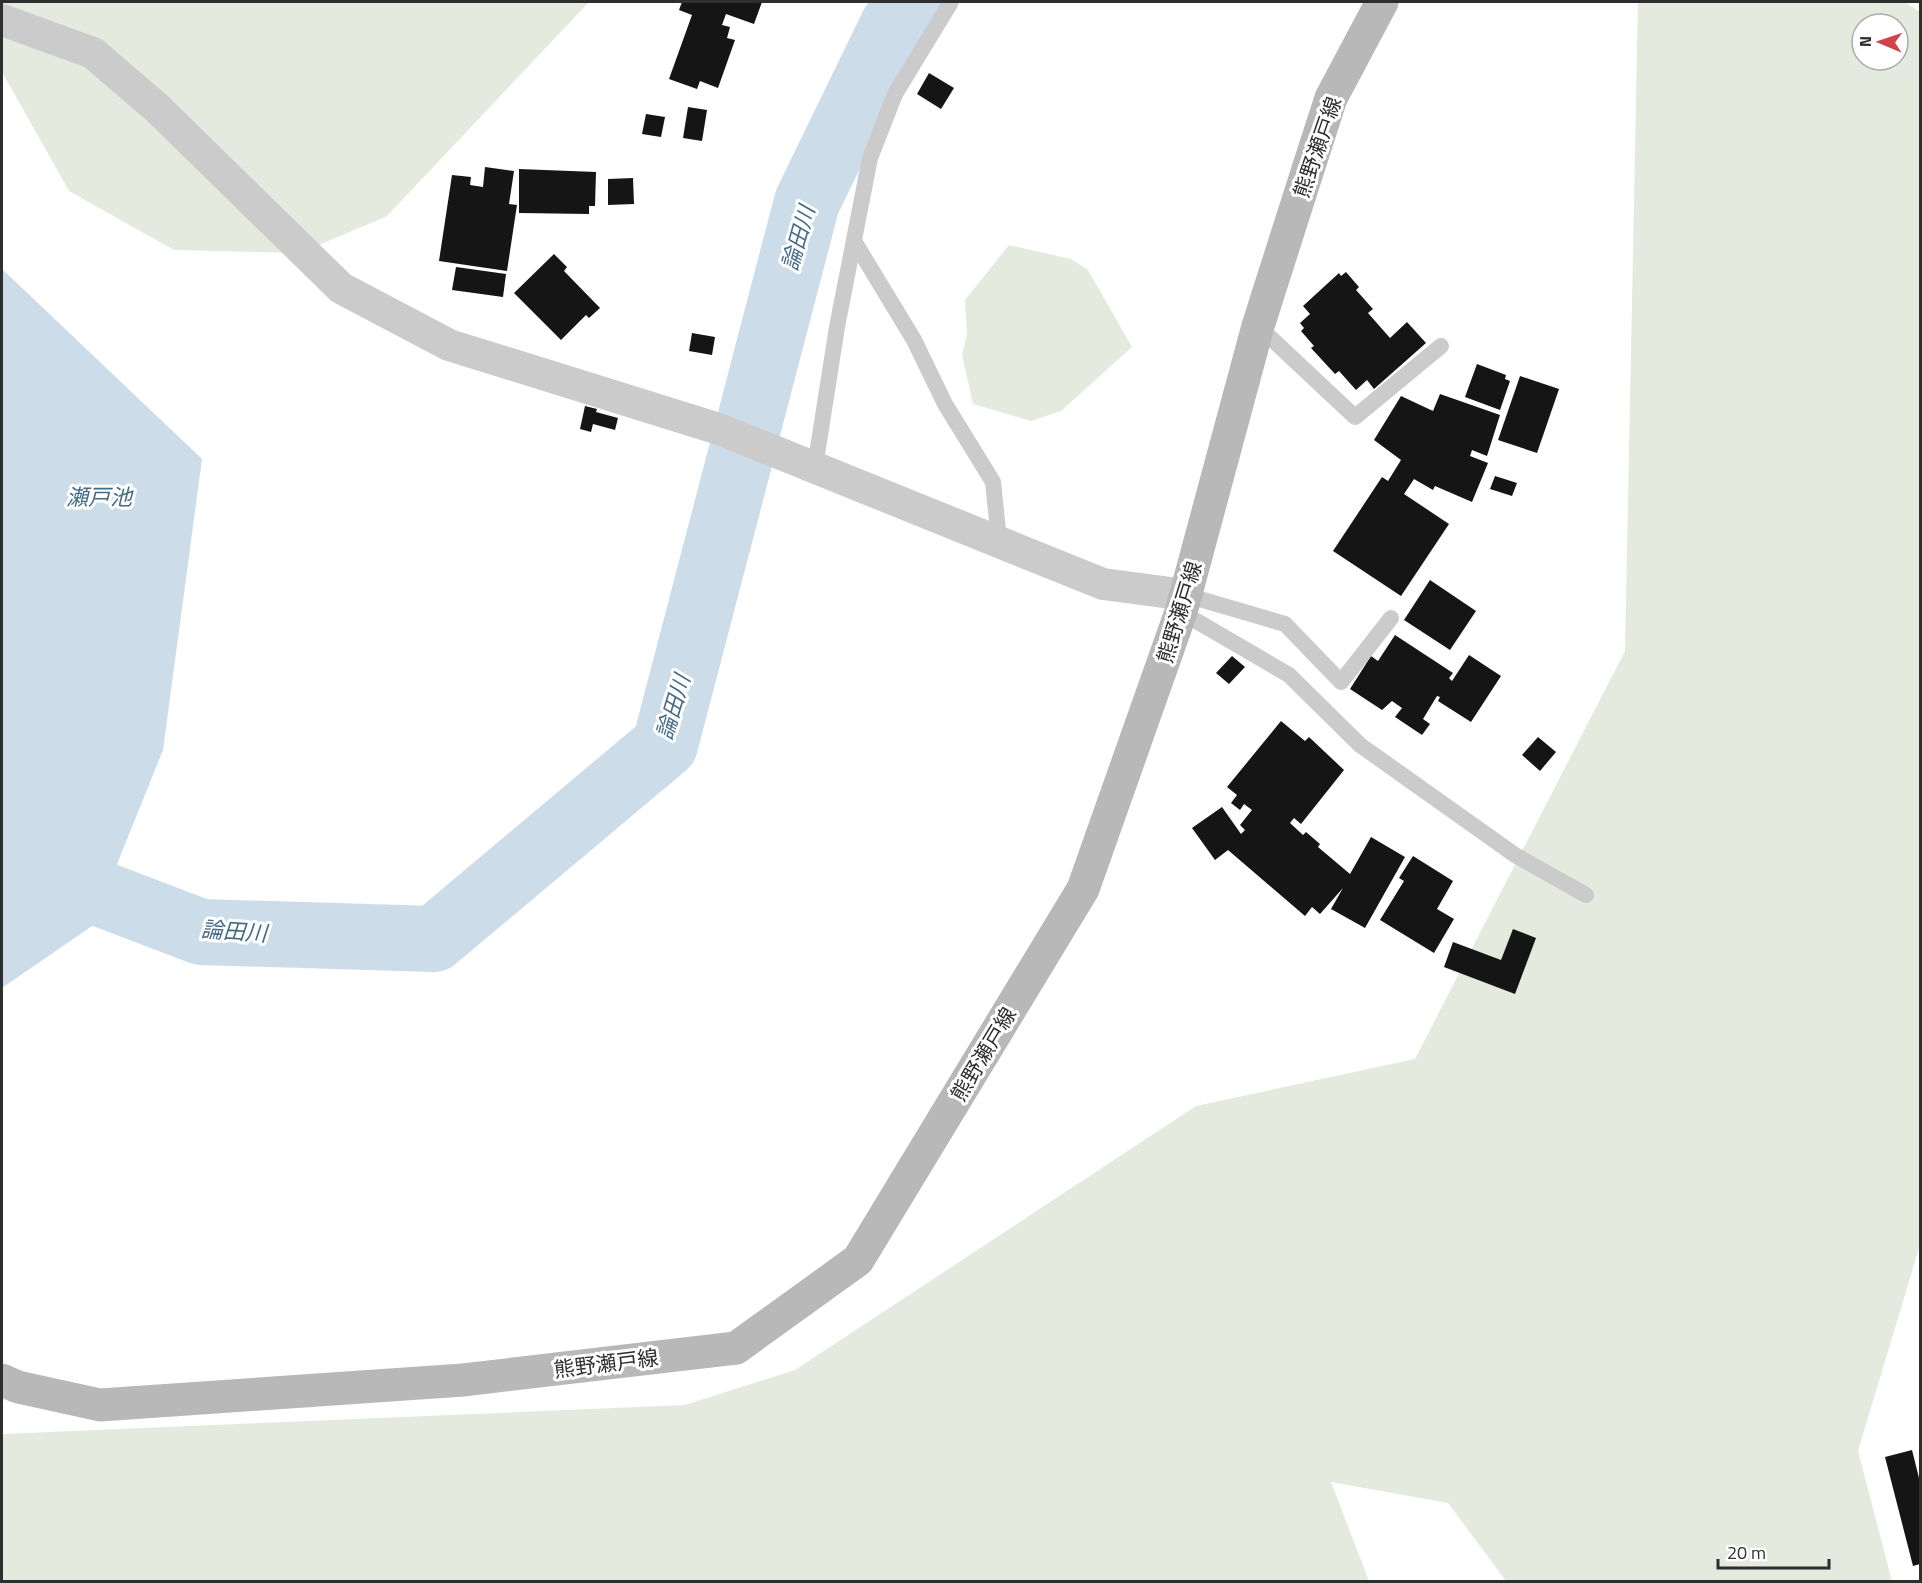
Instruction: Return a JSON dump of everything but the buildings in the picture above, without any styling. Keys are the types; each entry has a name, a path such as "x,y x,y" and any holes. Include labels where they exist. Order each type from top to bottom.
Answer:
{"main road":[{"name":"熊野瀬戸線","path":"2,1380 18,1387 100,1405 463,1380 736,1348 858,1260 1083,889 1184,604 1258,326 1331,98 1382,2"}],"street":[{"path":"2,20 93,53 157,108 341,288 449,345 719,429 999,540 1103,584 1184,604"}],"lane":[{"path":"814,467 837,327 870,158 895,94 951,2"},
{"path":"854,241 914,340 945,404 993,482 999,540"},
{"path":"1258,326 1355,417 1441,346"},
{"path":"1184,604 1285,624 1341,682 1391,618"},
{"path":"1184,604 1289,675 1360,745 1515,855 1586,895"}],"shaded area":[{"path":"2,2 589,2 387,216 300,253 174,250 69,191 2,72"},
{"path":"1638,2 1905,2 1920,12 1920,1245 1858,1451 1892,1581 1506,1581 1448,1503 1331,1482 1369,1581 2,1581 2,1434 685,1405 795,1370 1196,1106 1415,1059 1625,651"},
{"path":"1009,245 1071,259 1088,270 1132,347 1061,411 1031,421 973,404 962,355 967,334 965,300"}],"water":[{"name":"瀬戸池","path":"2,269 202,459 163,750 92,926 2,988"}],"waterway":[{"name":"論田川","path":"2,856 201,932 434,939 665,745 807,202 893,25 912,2"}]}
